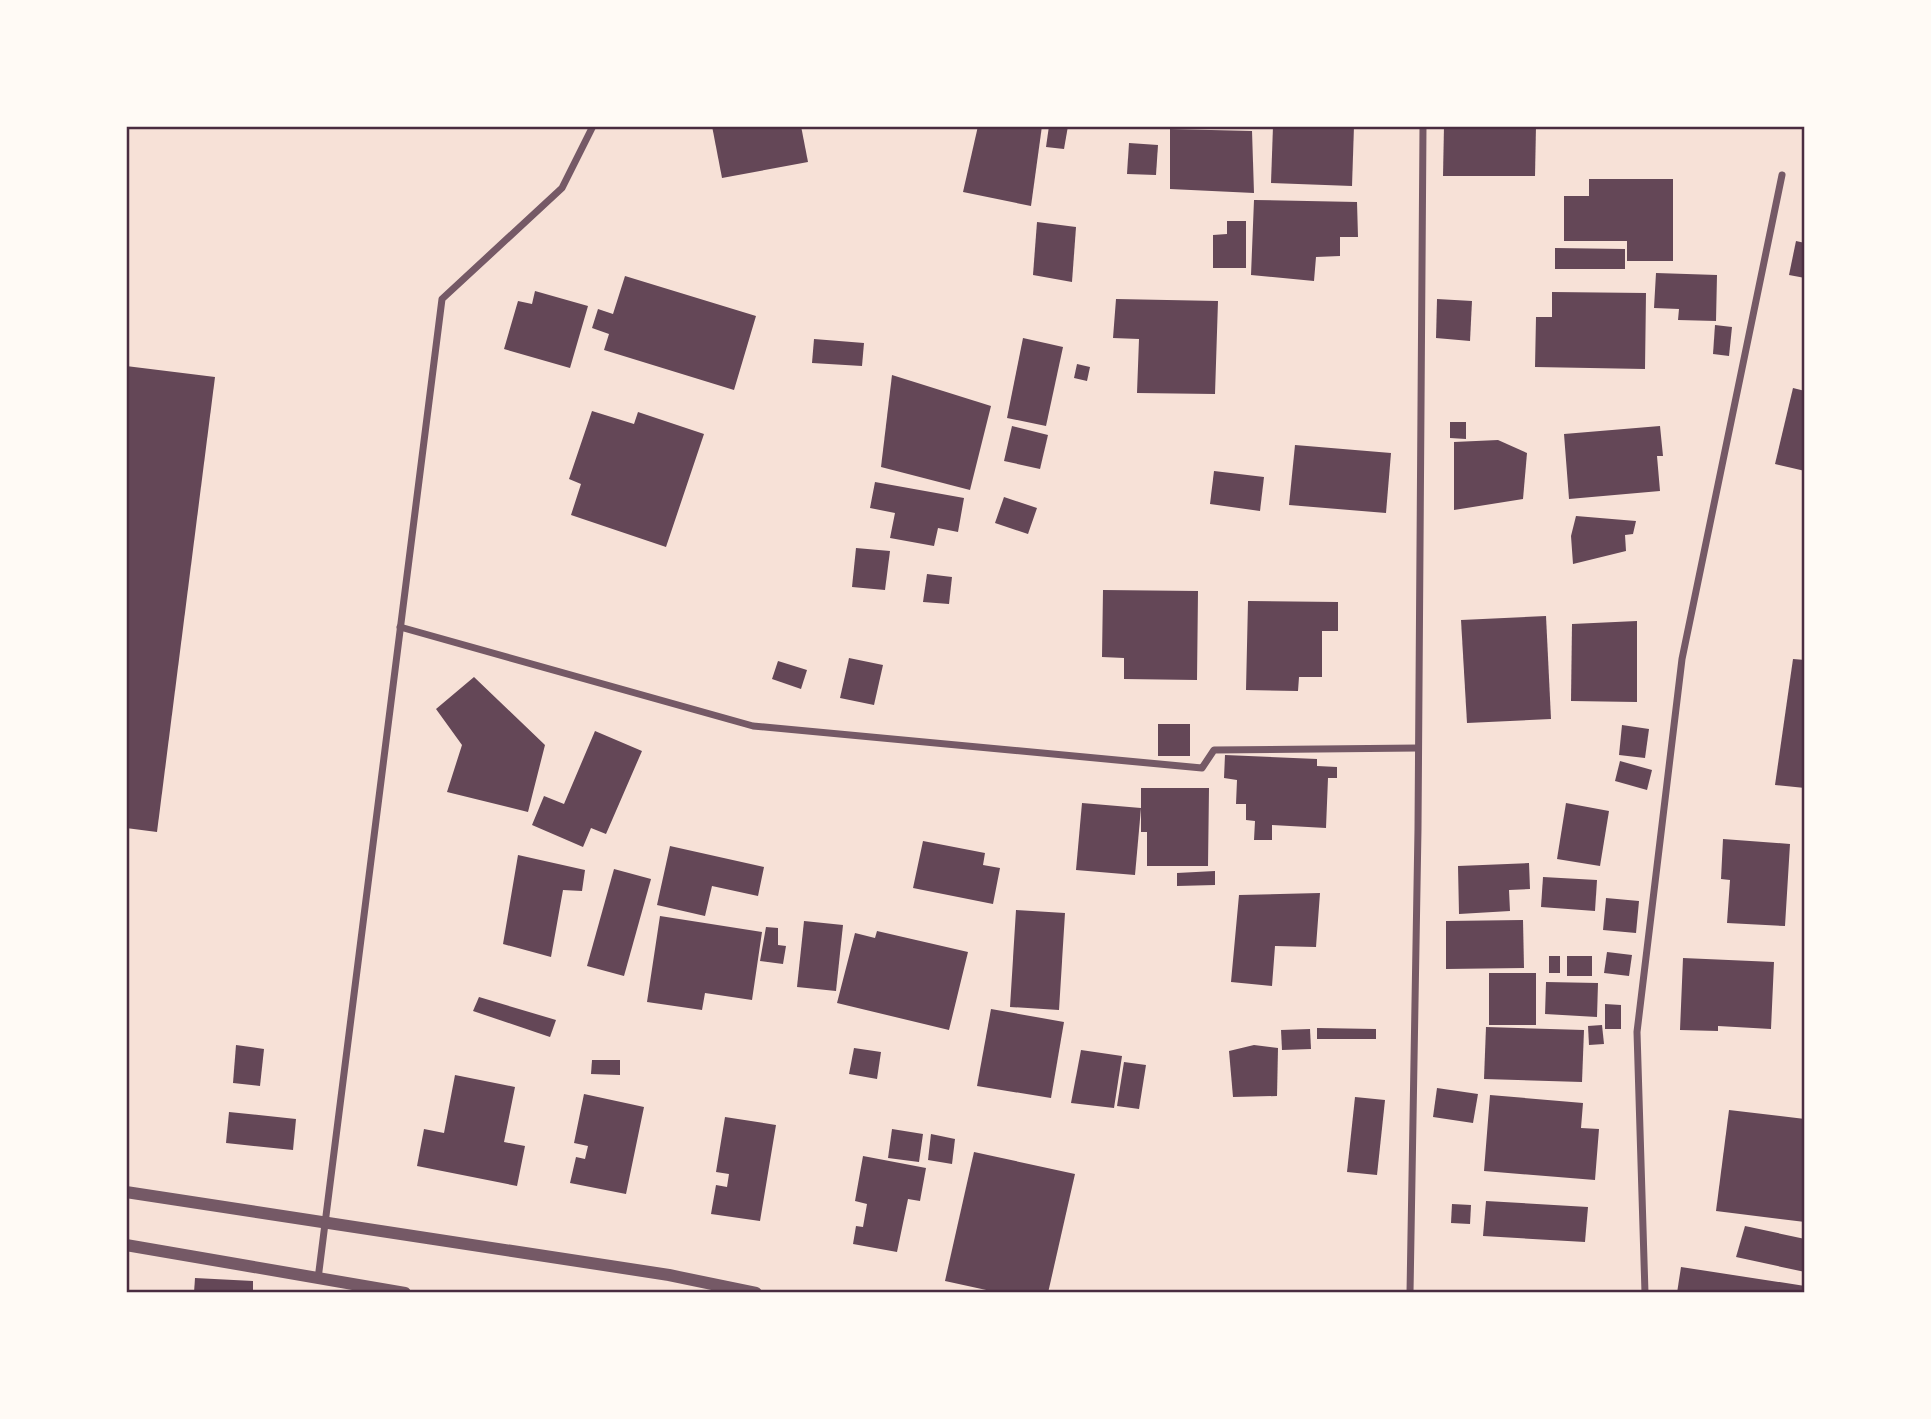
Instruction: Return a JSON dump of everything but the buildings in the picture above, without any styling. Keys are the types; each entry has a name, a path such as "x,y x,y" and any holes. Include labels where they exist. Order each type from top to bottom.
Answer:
{"street":[{"path":"318,1280 442,299 562,188 593,126"},
{"path":"1410,1293 1423,126"},
{"path":"1645,1293 1637,1032 1682,659 1782,175"},
{"path":"400,627 753,726 1202,768 1214,750 1418,748"},
{"path":"126,1192 669,1275 756,1293"},
{"path":"126,1245 405,1293"}]}
